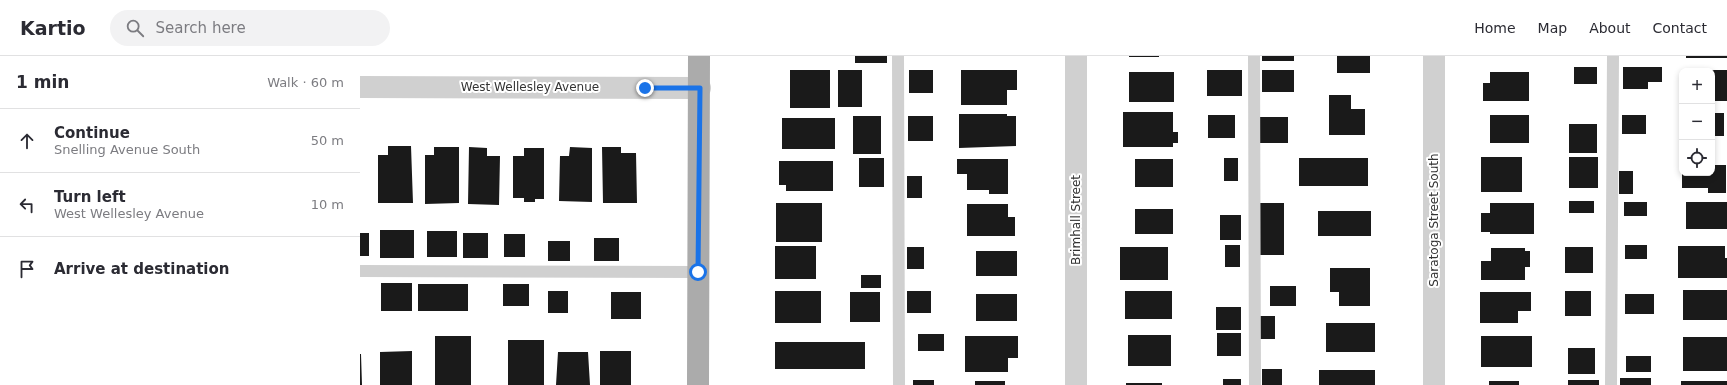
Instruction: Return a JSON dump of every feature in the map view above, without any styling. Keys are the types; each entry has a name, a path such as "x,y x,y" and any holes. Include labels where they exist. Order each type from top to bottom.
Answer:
{"main road":[{"path":"698,385 700,56"}],"street":[{"name":"Brimhall Street","path":"1076,56 1076,385"},
{"name":"Saratoga Street South","path":"1434,56 1434,385"},
{"name":"West Wellesley Avenue","path":"360,87 700,88"}],"lane":[{"path":"898,56 899,385"},
{"path":"1254,56 1254,385"},
{"path":"1611,385 1613,56"},
{"path":"360,272 698,272"}],"building":[{"path":"855,56 887,56 887,63 855,63"},
{"path":"1159,56 1159,57 1129,57"},
{"path":"1262,56 1294,56 1294,61 1262,61"},
{"path":"1337,56 1370,56 1370,73 1337,73"},
{"path":"1686,56 1727,56 1727,58 1686,58"},
{"path":"1574,67 1597,67 1597,84 1574,84"},
{"path":"1623,67 1662,67 1662,82 1648,82 1648,89 1623,89"},
{"path":"790,70 830,70 830,108 790,108"},
{"path":"838,70 862,70 862,107 838,107"},
{"path":"909,70 933,70 933,93 909,93"},
{"path":"961,70 1017,70 1017,90 1007,90 1007,105 961,105"},
{"path":"1207,70 1242,70 1242,96 1207,96"},
{"path":"1262,70 1294,70 1294,92 1262,92"},
{"path":"1715,70 1727,70 1727,101 1715,101"},
{"path":"1129,72 1174,72 1174,102 1129,102"},
{"path":"1490,72 1529,72 1529,101 1483,101 1483,83 1490,83"},
{"path":"1329,95 1351,95 1351,109 1365,109 1365,135 1329,135"},
{"path":"1123,112 1173,112 1173,132 1178,132 1178,143 1173,143 1173,147 1123,147"},
{"path":"1715,113 1724,113 1724,136 1715,136"},
{"path":"959,114 1007,114 1007,116 1016,116 1016,146 959,148"},
{"path":"1208,115 1235,115 1235,138 1208,138"},
{"path":"1490,115 1529,115 1529,143 1490,143"},
{"path":"1622,115 1646,115 1646,134 1622,134"},
{"path":"853,116 881,116 881,154 853,154"},
{"path":"908,116 933,116 933,141 908,141"},
{"path":"1260,117 1288,117 1288,143 1260,143"},
{"path":"782,118 835,118 835,149 782,149"},
{"path":"1569,124 1597,124 1597,153 1569,153"},
{"path":"388,146 411,146 413,203 378,203 378,155 388,155"},
{"path":"434,147 459,147 459,203 425,204 425,155 434,155"},
{"path":"469,147 487,148 487,156 500,156 499,205 468,204"},
{"path":"570,147 592,148 592,202 559,201 560,156 569,156"},
{"path":"602,147 621,147 621,153 636,153 637,203 603,203"},
{"path":"524,148 544,148 544,199 535,199 535,202 524,202 524,198 513,198 513,156 524,156"},
{"path":"1481,157 1522,157 1522,192 1481,192"},
{"path":"1569,157 1598,157 1598,188 1569,188"},
{"path":"859,158 884,158 884,187 859,187"},
{"path":"1224,158 1238,158 1238,181 1224,181"},
{"path":"1299,158 1368,158 1368,186 1299,186"},
{"path":"957,159 1008,159 1008,194 989,194 989,190 967,190 967,174 957,174"},
{"path":"1135,159 1173,159 1173,187 1135,187"},
{"path":"779,161 833,161 833,191 786,191 786,185 779,185"},
{"path":"1715,165 1726,165 1726,193 1708,193 1708,188 1682,188 1682,176 1715,176"},
{"path":"1619,171 1633,171 1633,194 1619,194"},
{"path":"907,176 922,176 922,198 907,198"},
{"path":"1569,201 1594,201 1594,213 1569,213"},
{"path":"1624,202 1647,202 1647,216 1624,216"},
{"path":"1686,202 1727,202 1727,229 1686,229"},
{"path":"776,203 822,203 822,242 776,242"},
{"path":"1259,203 1284,203 1284,255 1259,255"},
{"path":"1490,203 1534,203 1534,234 1490,234 1490,232 1481,232 1481,213 1490,213"},
{"path":"967,204 1008,204 1008,217 1015,217 1015,236 967,236"},
{"path":"1135,209 1173,209 1173,234 1135,234"},
{"path":"1318,211 1371,211 1371,236 1318,236"},
{"path":"1220,215 1241,215 1241,240 1220,240"},
{"path":"380,230 414,230 414,258 380,258"},
{"path":"427,231 457,231 457,257 427,257"},
{"path":"360,233 369,233 369,256 360,256"},
{"path":"463,233 488,233 488,258 463,258"},
{"path":"504,234 525,234 525,257 504,257"},
{"path":"594,238 619,238 619,261 594,261"},
{"path":"548,241 570,241 570,261 548,261"},
{"path":"1225,245 1240,245 1240,267 1225,267"},
{"path":"1625,245 1647,245 1647,259 1625,259"},
{"path":"775,246 816,246 816,279 775,279"},
{"path":"1678,246 1725,246 1725,258 1727,258 1727,278 1678,278"},
{"path":"907,247 924,247 924,269 907,269"},
{"path":"1120,247 1168,247 1168,280 1120,280"},
{"path":"1565,247 1593,247 1593,273 1565,273"},
{"path":"1491,248 1525,248 1525,251 1530,251 1530,267 1525,267 1525,280 1481,280 1481,261 1491,261"},
{"path":"976,251 1017,251 1017,276 976,276"},
{"path":"1330,268 1370,268 1370,306 1339,306 1339,292 1330,292"},
{"path":"861,275 881,275 881,288 861,288"},
{"path":"381,283 412,283 412,311 381,311"},
{"path":"418,284 468,284 468,311 418,311"},
{"path":"503,284 529,284 529,306 503,306"},
{"path":"1270,286 1296,286 1296,306 1270,306"},
{"path":"1683,290 1727,290 1727,320 1683,320"},
{"path":"548,291 568,291 568,313 548,313"},
{"path":"775,291 821,291 821,323 775,323"},
{"path":"907,291 931,291 931,313 907,313"},
{"path":"1125,291 1172,291 1172,319 1125,319"},
{"path":"1565,291 1591,291 1591,316 1565,316"},
{"path":"611,292 641,292 641,319 611,319"},
{"path":"850,292 880,292 880,322 850,322"},
{"path":"1480,292 1531,292 1531,311 1518,311 1518,323 1480,323"},
{"path":"976,294 1017,294 1017,321 976,321"},
{"path":"1625,294 1654,294 1654,314 1625,314"},
{"path":"1216,307 1241,307 1241,330 1216,330"},
{"path":"1260,316 1275,316 1275,339 1260,339"},
{"path":"1326,323 1375,323 1375,352 1326,352"},
{"path":"1217,333 1241,333 1241,356 1217,356"},
{"path":"918,334 944,334 944,351 918,351"},
{"path":"1128,335 1171,335 1171,366 1128,366"},
{"path":"435,336 471,336 471,385 435,385"},
{"path":"965,336 1018,336 1018,358 1008,358 1008,372 965,372"},
{"path":"1481,336 1532,336 1532,367 1481,367"},
{"path":"1683,337 1727,337 1727,371 1683,371"},
{"path":"508,340 544,340 544,385 508,385"},
{"path":"775,342 865,342 865,369 775,369"},
{"path":"1568,348 1595,348 1595,374 1568,374"},
{"path":"412,351 412,385 380,385 380,352"},
{"path":"600,351 631,351 631,385 600,385"},
{"path":"558,352 588,352 590,385 556,385"},
{"path":"361,354 362,385 360,385"},
{"path":"1626,356 1651,356 1651,372 1626,372"},
{"path":"1262,369 1282,369 1282,385 1262,385"},
{"path":"1319,370 1375,370 1375,385 1319,385"},
{"path":"1620,378 1651,378 1651,385 1620,385"},
{"path":"1223,379 1241,379 1241,385 1223,385"},
{"path":"913,380 934,380 934,385 913,385"},
{"path":"1568,380 1599,380 1599,385 1568,385"},
{"path":"975,381 1005,381 1005,385 975,385"},
{"path":"1489,381 1519,381 1519,385 1489,385"},
{"path":"1681,381 1727,381 1727,385 1681,385"},
{"path":"1126,383 1162,383 1162,385 1126,385"}],"route":[{"path":"645,88 700,88 698,272"}]}
